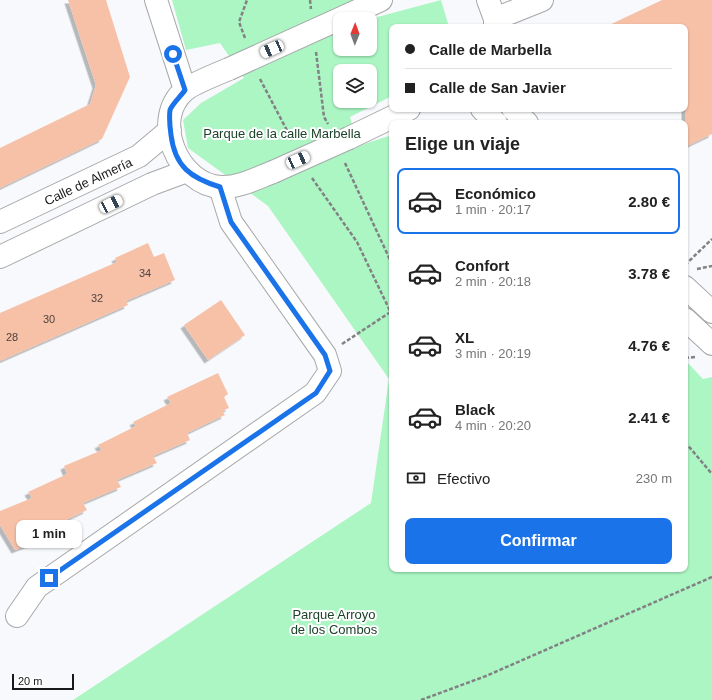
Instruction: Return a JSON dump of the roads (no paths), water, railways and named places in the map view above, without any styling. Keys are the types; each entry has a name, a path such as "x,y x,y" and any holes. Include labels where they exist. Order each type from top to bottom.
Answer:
{"street":[{"path":"156,0 185,90"},
{"path":"381,0 185,90 170,110 172,146 178,160 187,171 201,181 220,187 239,184 273,172 403,112"},
{"path":"493,15 542,0"},
{"path":"485,112 493,120"},
{"path":"516,112 524,120"},
{"name":"Calle de Almería","path":"0,222 140,156 170,130"},
{"path":"0,257 152,184 187,171"},
{"path":"17,616 36,587 316,393 330,371 325,355 231,222 220,187"},
{"path":"688,290 712,312"},
{"path":"688,322 712,344"}],"park label":[{"name":"Parque de la calle Marbella","path":"282,133"},
{"name":"Parque Arroyo de los Combos","path":"334,622"}]}
